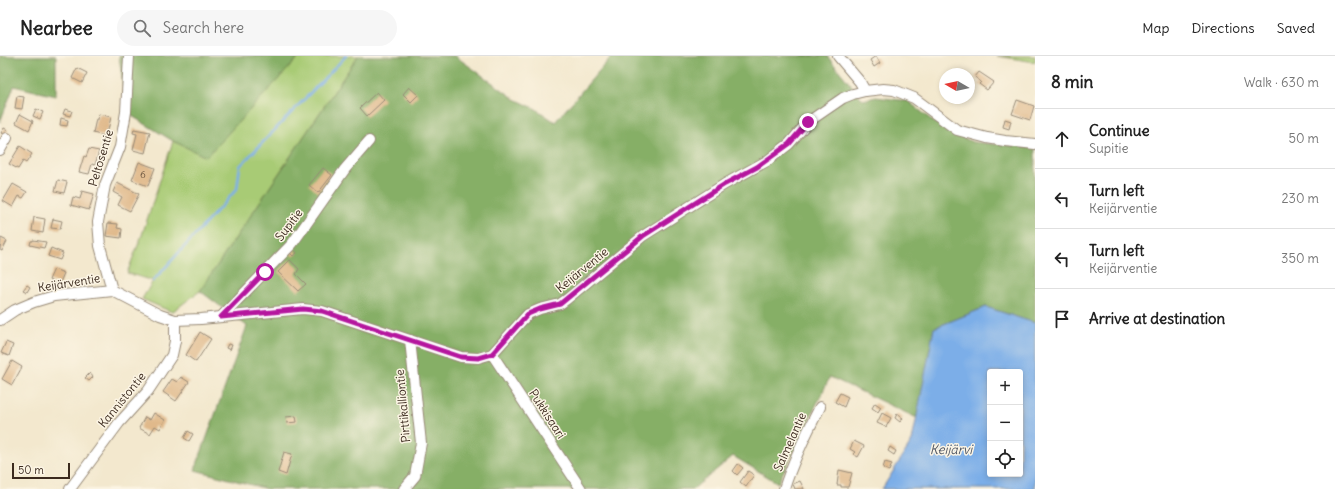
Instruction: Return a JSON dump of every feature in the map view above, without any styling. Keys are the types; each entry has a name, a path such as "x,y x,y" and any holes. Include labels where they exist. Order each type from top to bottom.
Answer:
{"street":[{"name":"Peltosentie","path":"112,290 100,246 98,222 105,186 120,147 126,112 129,56"},
{"path":"838,56 860,82 865,91"},
{"name":"Keijärventie","path":"0,320 21,307 54,296 112,290 160,315 174,320 303,309 322,311 461,357 478,358 492,354 528,314 560,304 643,236 766,160 789,144 808,122 843,98 853,94 883,89 901,93 914,98 957,130 973,135 1005,141 1035,144"},
{"path":"0,150 7,138"},
{"name":"Supitie","path":"221,317 292,244 345,169 369,141"},
{"name":"Kannistontie","path":"70,489 119,423 148,391 172,355 175,341 174,320"},
{"name":"Pirttikalliontie","path":"404,489 415,476 421,443 410,340"},
{"name":"Pukkisaari","path":"492,354 576,487"},
{"name":"Salmelantie","path":"784,489 790,469 820,407"}],"green space":[{"path":"0,56 56,56 56,96 14,86 0,122"},
{"path":"119,56 300,56 206,157 173,141 127,113"},
{"path":"300,56 358,56 200,291 172,312 142,299 153,281 127,273 142,235 173,141 206,156"},
{"path":"358,56 455,56 515,99 536,109 555,122 612,56 827,56 863,100 876,97 908,101 934,122 972,142 1035,148 1035,323 986,307 934,328 917,418 830,377 778,483 733,456 693,489 267,489 195,470 247,326 200,291"},
{"path":"997,56 1035,56 1035,62"}],"water":[{"name":"Keijärvi","path":"986,307 1035,323 1035,489 882,489 912,441 934,328"}],"building":[{"path":"876,56 880,63 874,67 870,60"},
{"path":"77,68 87,73 82,83 72,78"},
{"path":"979,72 994,82 987,90 979,84 981,82 975,77"},
{"path":"409,87 418,95 411,102 403,94"},
{"path":"377,92 384,100 367,116 360,108"},
{"path":"17,96 24,97 22,109 15,108"},
{"path":"1017,100 1034,106 1030,120 1012,114"},
{"path":"36,109 43,112 40,119 33,116"},
{"path":"65,109 72,111 70,116 63,114"},
{"path":"20,114 33,121 29,130 16,123"},
{"path":"99,114 111,117 108,130 106,130 104,136 93,133 96,119 98,119"},
{"path":"61,118 68,120 67,126 60,125"},
{"path":"1005,119 1011,121 1009,129 1003,127"},
{"path":"4,128 8,130 5,135 1,133"},
{"path":"134,129 150,132 145,153 133,150 137,134 133,133"},
{"path":"20,146 32,154 26,163 23,161 18,169 9,164"},
{"path":"89,149 99,151 95,165 92,164 89,174 79,172 84,156 86,157"},
{"path":"139,162 155,168 148,186 132,180"},
{"path":"323,168 332,175 318,193 309,185"},
{"path":"58,180 67,182 64,193 55,191"},
{"path":"117,183 139,194 130,211 118,205 122,197 113,192"},
{"path":"13,184 27,192 23,198 19,196 13,207 3,201"},
{"path":"82,191 94,194 89,210 71,205 73,197 80,199"},
{"path":"34,217 45,219 43,233 32,231"},
{"path":"53,219 62,221 60,229 51,228"},
{"path":"108,223 118,224 117,228 122,229 121,238 106,236"},
{"path":"1,238 7,241 2,251 0,250"},
{"path":"31,241 46,242 44,248 30,245"},
{"path":"51,248 63,253 60,260 48,256"},
{"path":"294,249 297,253 293,256 290,253"},
{"path":"290,260 299,269 296,274 306,284 298,291 278,272"},
{"path":"54,269 64,273 59,285 49,280"},
{"path":"27,285 30,287 27,292 23,290"},
{"path":"200,332 211,339 196,362 186,355"},
{"path":"6,342 13,345 9,356 1,353"},
{"path":"228,344 232,345 230,350 226,348"},
{"path":"12,361 22,367 12,385 2,379"},
{"path":"90,373 93,377 89,381 85,378"},
{"path":"181,377 189,382 176,401 163,392 172,379 177,382"},
{"path":"840,393 848,397 844,407 835,402"},
{"path":"875,403 881,407 878,412 872,408"},
{"path":"154,413 165,420 160,429 155,426 150,434 139,428 145,417 150,420"},
{"path":"882,413 891,418 886,427 877,423"},
{"path":"897,414 903,418 900,422 895,418"},
{"path":"296,416 297,422 287,423 286,417"},
{"path":"188,431 193,434 189,441 184,438"},
{"path":"854,441 864,446 858,457 853,454 855,452 850,449"},
{"path":"890,447 896,451 894,455 888,451"},
{"path":"284,452 292,454 286,475 278,472"},
{"path":"885,462 892,464 889,471 883,468"},
{"path":"738,464 743,468 737,475 733,471"},
{"path":"839,470 852,473 848,487 841,487 841,485 837,485"},
{"path":"748,471 754,475 746,487 740,482"},
{"path":"800,481 804,489 795,489 793,484"}],"waterway":[{"path":"153,281 237,189 240,166 346,56"}],"route":[{"path":"265,272 221,317 303,309 322,311 461,357 478,358 492,354 528,314 560,304 643,236 725,184 757,167 789,144 808,122"}]}
